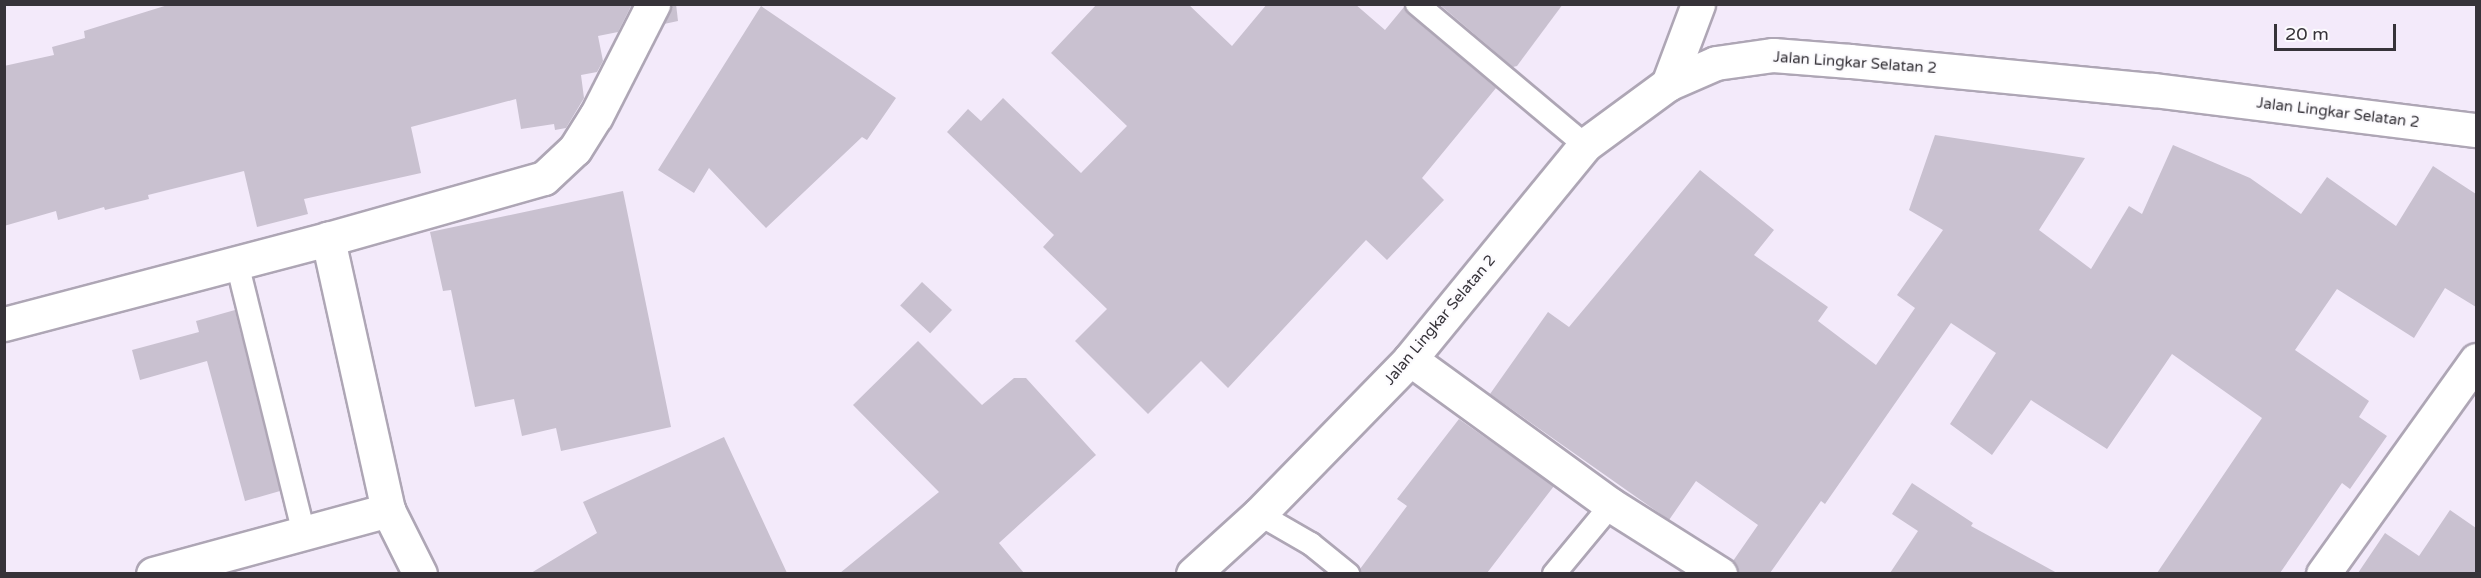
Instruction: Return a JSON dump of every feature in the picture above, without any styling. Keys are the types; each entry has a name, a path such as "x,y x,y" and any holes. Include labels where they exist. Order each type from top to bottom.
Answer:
{"main road":[{"path":"4,324 328,239 544,178 575,149 596,116 653,4"},
{"path":"1668,84 1698,4"},
{"name":"Jalan Lingkar Selatan 2","path":"1193,573 1259,514 1410,359 1585,146 1668,84 1716,63 1773,55 2153,90 2476,130"},
{"path":"328,239 388,510 420,573"},
{"path":"1410,359 1611,505 1720,573"},
{"path":"2323,573 2476,360"},
{"path":"153,573 388,510"}],"lane":[{"path":"1417,4 1585,146"},
{"path":"237,262 304,533"},
{"path":"1554,573 1611,505"},
{"path":"1259,514 1311,544 1348,573"}],"building":[{"path":"171,4 632,4 618,32 598,36 603,61 597,72 581,75 584,98 566,128 555,130 554,124 521,129 516,99 411,127 421,173 304,199 308,214 257,227 244,171 148,195 149,199 105,210 104,207 58,220 56,211 4,226 4,66 54,55 52,47 85,38 84,31"},
{"path":"671,4 676,4 678,21 664,24"},
{"path":"1097,4 1188,4 1232,46 1267,4 1355,4 1385,30 1404,7 1408,14 1496,88 1422,178 1444,200 1387,260 1366,240 1228,388 1201,361 1148,414 1075,341 1107,309 1043,247 1054,235 947,132 968,109 981,121 1003,98 1081,173 1127,126 1051,53"},
{"path":"1439,4 1563,4 1517,66 1513,67"},
{"path":"761,6 896,98 867,140 862,137 766,228 709,168 694,193 658,170"},
{"path":"1935,135 2085,158 2039,230 2091,269 2129,206 2142,214 2173,145 2250,178 2301,214 2327,177 2396,226 2433,166 2476,194 2476,307 2445,288 2414,338 2337,289 2295,350 2369,401 2359,417 2387,436 2350,489 2342,483 2280,573 2157,573 2262,418 2172,354 2107,449 2031,400 1992,455 1950,424 1996,353 1951,323 1825,504 1821,501 1770,573 1739,573 1733,561 1758,525 1696,481 1669,520 1490,394 1548,312 1569,327 1700,170 1774,230 1754,255 1828,307 1818,321 1876,365 1915,308 1897,295 1943,230 1909,210"},
{"path":"623,191 671,427 561,451 556,428 522,436 514,399 475,407 451,290 443,291 430,232"},
{"path":"922,282 952,310 930,333 900,305"},
{"path":"235,310 280,491 245,501 207,361 140,380 132,350 199,332 196,321"},
{"path":"918,341 982,405 1014,378 1026,378 1096,455 999,543 1024,573 840,573 939,492 853,405"},
{"path":"1459,419 1554,486 1487,573 1361,573 1360,569 1407,506 1397,499"},
{"path":"724,437 787,573 531,573 597,533 583,502"},
{"path":"1912,483 1973,523 1971,526 2057,573 1890,573 1918,531 1892,514"},
{"path":"2450,510 2476,528 2476,573 2358,573 2385,533 2419,556"}]}
